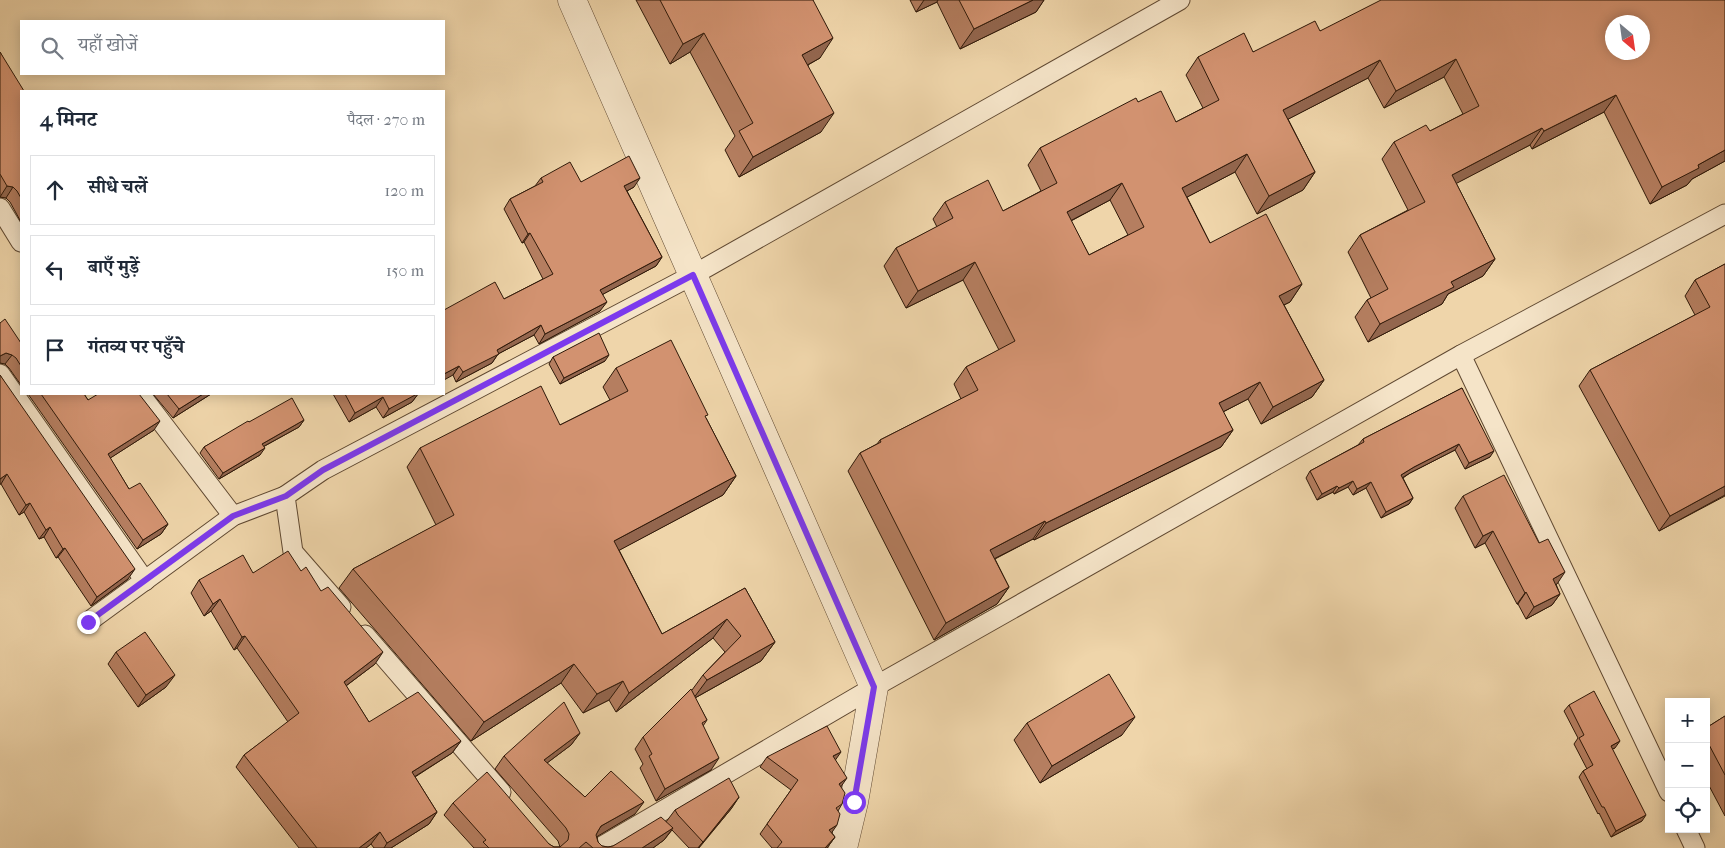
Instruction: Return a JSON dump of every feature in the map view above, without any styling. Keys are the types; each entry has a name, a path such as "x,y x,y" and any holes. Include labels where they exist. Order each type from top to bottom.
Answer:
{"street":[{"path":"572,0 874,687 854,802 843,848"}],"lane":[{"path":"88,622 233,516 286,496 323,470 693,275 1180,0"},
{"path":"0,208 20,240"},
{"path":"599,848 874,687 1461,354 1725,214"},
{"path":"1461,354 1667,788"},
{"path":"0,374 145,580"},
{"path":"141,395 233,516"},
{"path":"286,496 293,552 511,804"},
{"path":"1688,833 1695,848"}],"building":[{"path":"660,0 813,0 833,38 802,55 834,113 753,157 739,131 753,123 704,33 683,44"},
{"path":"959,0 1033,0 974,29"},
{"path":"1381,0 1725,0 1725,150 1698,165 1699,168 1662,187 1616,95 1544,131 1542,128 1452,175 1495,259 1451,282 1454,287 1380,324 1367,300 1388,289 1360,235 1425,202 1394,142 1426,125 1430,131 1479,106 1456,59 1396,91 1380,60 1283,110 1315,172 1269,196 1247,154 1182,188 1210,243 1266,214 1302,284 1279,296 1324,380 1273,407 1260,382 1219,403 1233,430 1046,523 1045,521 990,550 1009,587 946,623 860,453 881,442 880,440 978,390 966,367 1015,341 975,262 918,291 896,248 953,218 945,202 988,180 1003,211 1057,183 1040,148 1136,98 1138,102 1161,91 1176,122 1219,100 1198,57 1244,33 1253,52 1315,21 1320,31","holes":["1122,183 1144,227 1089,255 1067,212"]},
{"path":"0,52 23,90 20,90 20,196 13,187 7,186 0,174"},
{"path":"629,156 640,178 624,186 662,257 600,290 607,302 545,334 541,325 497,350 499,354 463,372 459,366 445,373 445,309 495,282 504,299 553,274 530,233 528,234 510,199 543,182 541,178 570,162 581,182"},
{"path":"1725,264 1725,486 1670,516 1590,370 1710,307 1695,280"},
{"path":"5,319 20,342 20,364 12,355 6,353 0,356 0,323"},
{"path":"599,333 609,355 564,378 553,357"},
{"path":"671,340 708,415 705,416 736,476 614,541 662,634 745,588 775,642 707,680 703,675 741,636 727,619 629,693 623,681 597,694 574,664 484,722 353,569 454,515 420,448 541,386 560,425 628,391 616,368"},
{"path":"0,375 135,569 97,597 50,527 46,530 30,503 26,505 7,474 0,479"},
{"path":"1462,388 1494,451 1469,463 1459,444 1414,467 1401,475 1413,498 1386,512 1371,482 1357,489 1353,481 1339,488 1337,486 1322,494 1310,471 1364,442 1363,439"},
{"path":"42,395 85,395 88,400 96,395 140,395 160,421 108,454 129,489 140,483 168,524 143,540"},
{"path":"168,395 201,395 179,409"},
{"path":"346,395 415,395 389,409 383,397 355,413"},
{"path":"292,398 304,420 262,444 265,448 223,473 204,447"},
{"path":"1504,475 1539,543 1548,539 1565,572 1553,579 1560,594 1534,607 1493,531 1483,536 1463,496"},
{"path":"288,551 301,571 306,567 321,591 328,587 383,652 344,682 369,722 418,692 461,741 412,772 437,812 387,843 380,832 359,848 317,848 244,755 299,713 245,636 242,637 220,599 213,604 199,580 243,555 253,573"},
{"path":"145,632 175,675 146,695 116,652"},
{"path":"1109,674 1135,717 1052,766 1027,723"},
{"path":"691,689 707,720 702,723 719,758 665,789 649,756 652,754 643,737"},
{"path":"1594,691 1620,741 1611,746 1646,815 1616,831 1583,771 1593,765 1579,738 1584,735 1569,705"},
{"path":"564,702 580,733 544,760 585,797 611,771 644,802 601,826 596,835 598,842 602,846 613,846 661,817 673,828 642,848 593,848 586,842 579,848 489,848 483,842 486,840 453,803 487,772 549,844 554,847 560,847 568,840 569,834 566,828 504,756"},
{"path":"1725,716 1725,775 1710,747 1710,725"},
{"path":"827,726 841,752 833,756 847,778 839,784 845,793 842,804 836,808 840,814 837,825 829,830 835,837 825,848 777,848 782,842 767,824 798,780 767,757"},
{"path":"729,778 739,797 703,842 675,810"}],"route":[{"path":"88,622 233,516 286,496 323,470 693,275 874,687 854,802"}]}
